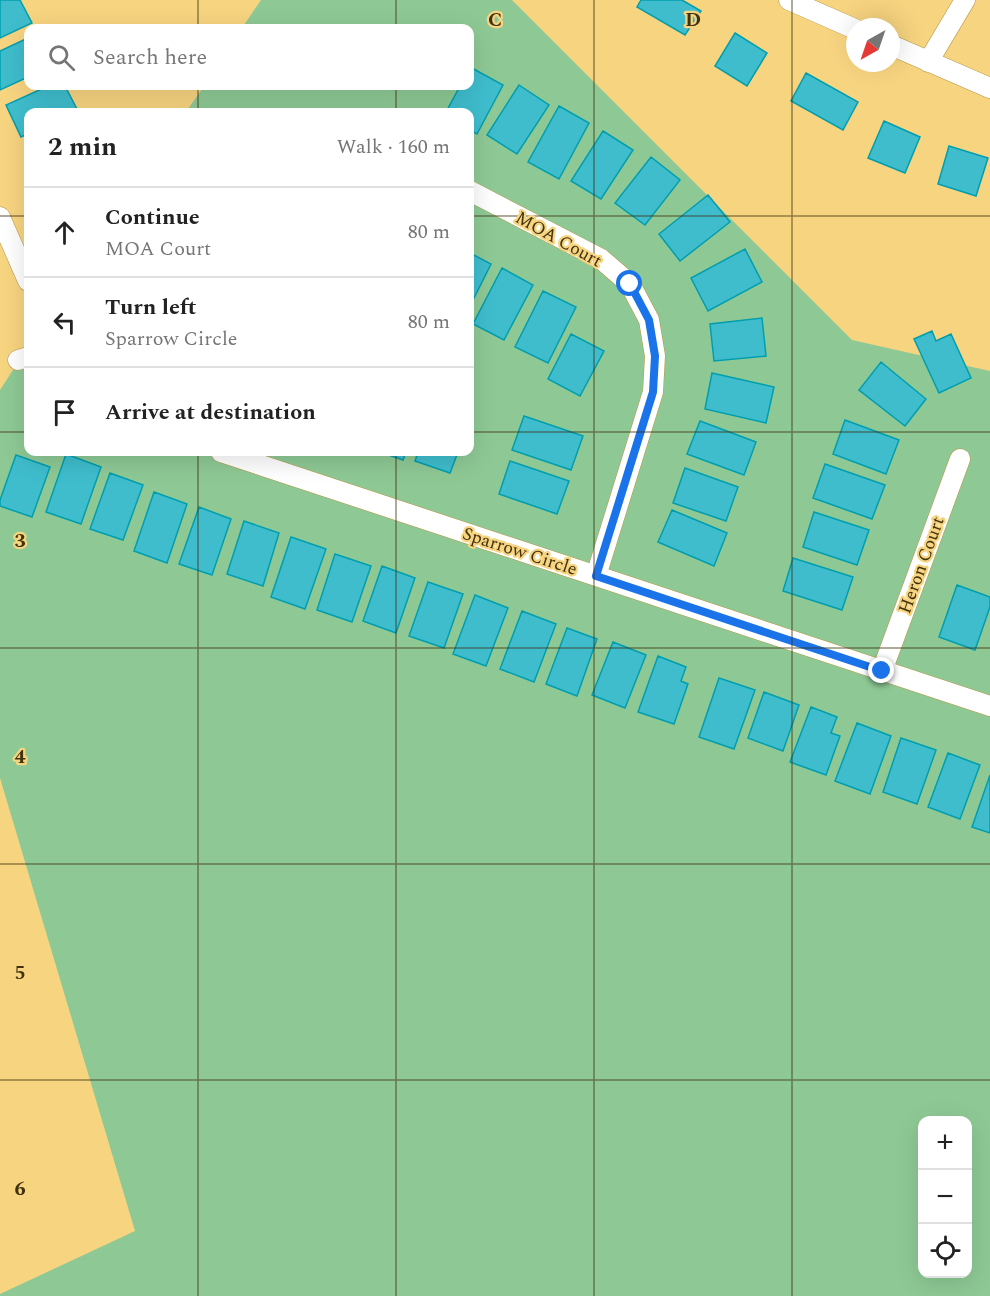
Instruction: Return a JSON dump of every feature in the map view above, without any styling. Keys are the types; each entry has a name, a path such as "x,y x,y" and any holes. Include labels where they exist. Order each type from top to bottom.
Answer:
{"street":[{"path":"789,0 846,25"},
{"path":"928,62 965,0"},
{"path":"900,49 990,88"},
{"name":"MOA Court","path":"474,193 601,259 630,284 649,320 655,356 653,392 596,576"},
{"path":"0,217 24,272"},
{"name":"Sparrow Circle","path":"232,456 990,706"},
{"name":"Heron Court","path":"882,671 960,459"}],"green space":[{"path":"261,0 512,0 852,340 990,371 990,1296 0,1296 0,1294 135,1231 0,778 0,390 24,353 24,456 474,456 474,108 189,108 201,90 474,90 474,24 245,24"}],"building":[{"path":"0,0 20,0 32,23 24,24 24,27 0,38"},
{"path":"641,0 682,0 701,11 685,35 637,7"},
{"path":"735,33 767,53 747,86 715,66"},
{"path":"24,40 24,79 0,90 0,51"},
{"path":"474,69 503,85 477,134 474,132 474,108 448,108 458,90 474,90"},
{"path":"806,73 858,102 843,130 791,101"},
{"path":"519,85 549,105 517,154 487,135"},
{"path":"39,90 67,90 76,108 24,108 24,136 21,137 6,105"},
{"path":"559,106 589,123 559,179 528,162"},
{"path":"884,121 920,137 905,173 868,158"},
{"path":"603,131 633,150 601,199 571,181"},
{"path":"949,146 988,158 976,196 938,184"},
{"path":"651,157 680,180 645,225 615,203"},
{"path":"708,195 730,222 680,261 659,234"},
{"path":"745,249 762,282 708,311 691,278"},
{"path":"474,255 491,264 474,298"},
{"path":"502,268 533,285 504,340 474,325"},
{"path":"543,291 576,307 548,363 515,347"},
{"path":"762,318 766,356 714,361 710,324"},
{"path":"932,331 936,341 951,334 971,378 939,393 914,339"},
{"path":"571,334 604,351 580,396 548,379"},
{"path":"881,362 926,399 905,426 859,390"},
{"path":"712,373 774,387 766,423 705,409"},
{"path":"524,416 583,436 571,470 512,450"},
{"path":"845,420 899,440 886,474 833,454"},
{"path":"700,421 756,442 744,475 687,454"},
{"path":"16,455 50,467 32,517 0,506"},
{"path":"65,456 101,467 81,524 46,512"},
{"path":"392,456 404,456 403,460"},
{"path":"417,456 456,456 450,473 415,461"},
{"path":"510,461 569,481 557,514 499,494"},
{"path":"825,464 885,485 872,519 813,498"},
{"path":"685,468 738,487 726,521 673,503"},
{"path":"110,473 143,485 123,540 90,529"},
{"path":"154,492 187,504 167,563 134,551"},
{"path":"199,507 231,519 212,575 179,564"},
{"path":"672,510 727,533 714,566 658,542"},
{"path":"814,512 869,530 857,565 803,547"},
{"path":"244,521 279,533 263,586 227,574"},
{"path":"291,537 326,549 305,609 271,597"},
{"path":"335,554 371,566 352,622 317,610"},
{"path":"793,558 853,577 842,610 783,591"},
{"path":"382,566 415,578 396,633 363,621"},
{"path":"428,582 463,594 444,648 409,636"},
{"path":"957,585 990,597 990,607 975,650 939,637"},
{"path":"475,595 508,608 486,666 453,654"},
{"path":"522,611 556,624 534,682 500,669"},
{"path":"567,628 597,639 577,696 546,684"},
{"path":"613,642 646,655 625,708 592,695"},
{"path":"658,656 686,667 681,681 688,684 674,724 638,712"},
{"path":"719,678 755,690 734,749 699,737"},
{"path":"764,692 799,705 783,751 748,738"},
{"path":"811,707 837,717 831,733 840,736 826,775 790,762"},
{"path":"857,723 891,736 870,794 835,781"},
{"path":"901,738 936,750 917,804 883,792"},
{"path":"948,753 980,765 960,819 928,807"},
{"path":"990,775 990,833 972,827"}],"route":[{"path":"630,284 649,320 655,356 653,392 596,576 882,671"}]}
